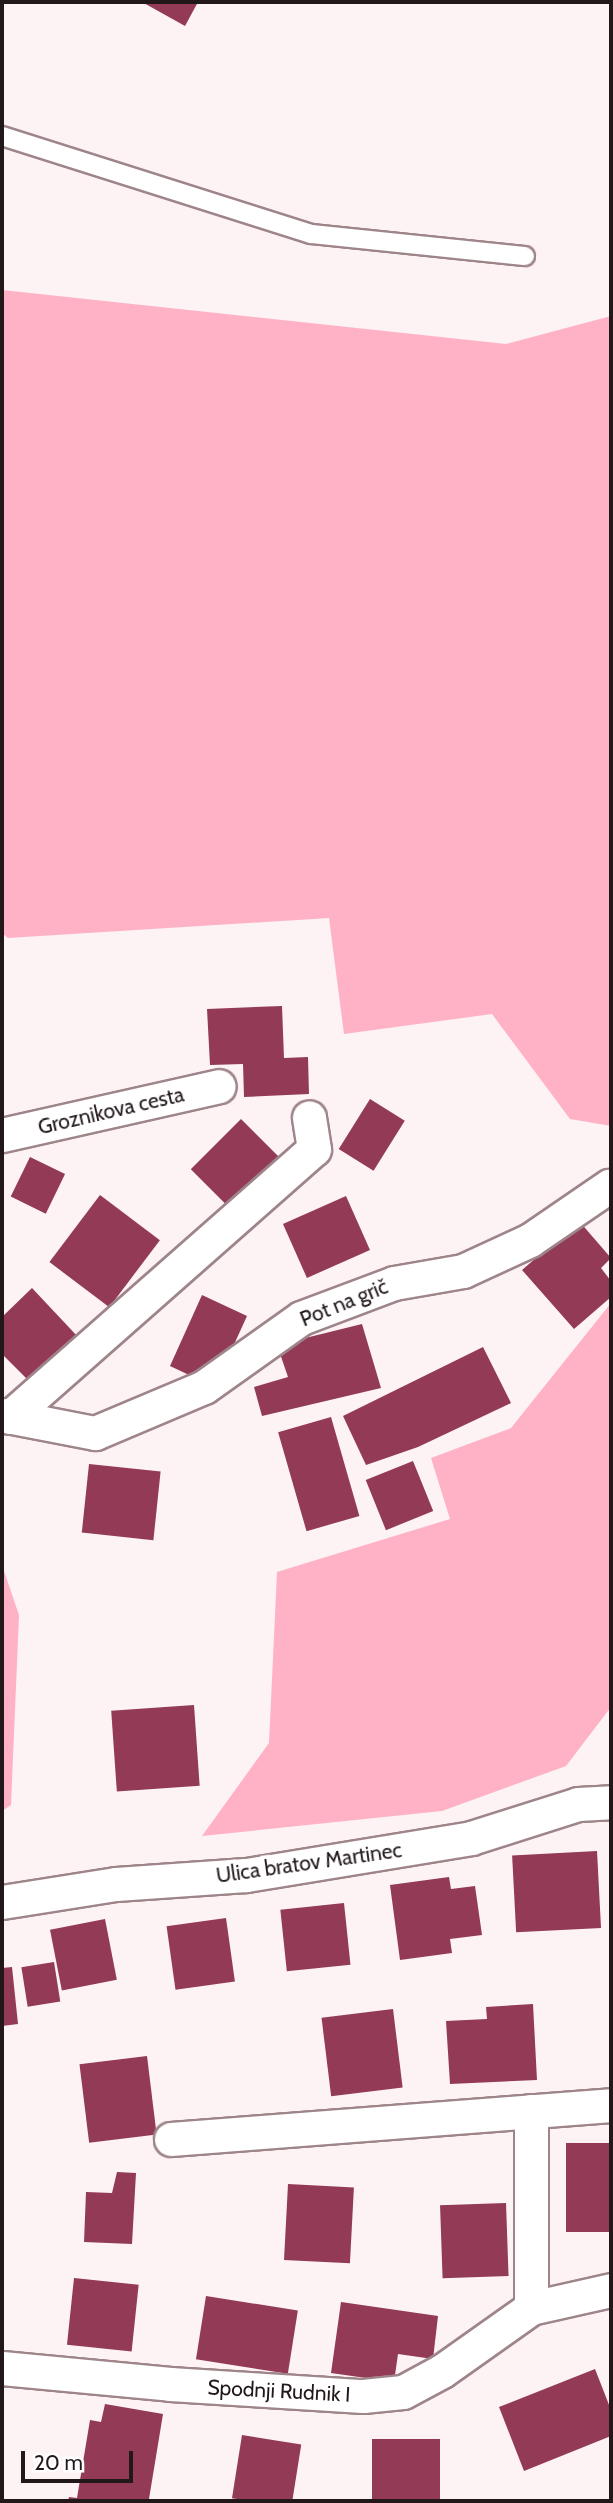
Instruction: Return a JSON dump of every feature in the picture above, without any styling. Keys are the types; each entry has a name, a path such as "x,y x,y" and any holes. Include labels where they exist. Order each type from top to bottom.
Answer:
{"street":[{"name":"Groznikova cesta","path":"2,1135 219,1086"},
{"path":"6,1416 314,1149 309,1116"},
{"name":"Pot na grič","path":"6,1416 95,1433 204,1387 301,1318 394,1283 463,1272 530,1240 609,1186"},
{"name":"Ulica bratov Martinec","path":"2,1902 116,1884 246,1875 471,1838 578,1804 611,1802"},
{"path":"171,2139 611,2105"},
{"path":"531,2111 531,2308"},
{"name":"Spodnji Rudnik I","path":"2,2368 170,2384 363,2396 403,2392 442,2371 531,2308 611,2290"}],"lane":[{"path":"2,136 312,234 526,256"}],"shaded area":[{"path":"2,290 506,344 611,316 611,1126 570,1119 492,1014 344,1034 329,918 8,938 2,933"},
{"path":"611,1303 611,1707 566,1766 442,1811 202,1836 269,1743 277,1572 450,1519 431,1458 511,1428"},
{"path":"2,1565 19,1615 11,1805 2,1811"}],"building":[{"path":"142,2 198,2 185,26"},
{"path":"282,1006 284,1058 308,1057 309,1094 244,1097 243,1064 210,1065 207,1009"},
{"path":"370,1099 405,1121 374,1171 339,1149"},
{"path":"241,1119 282,1160 232,1210 191,1169"},
{"path":"30,1157 65,1174 46,1214 11,1197"},
{"path":"100,1195 160,1240 109,1307 49,1262"},
{"path":"346,1196 370,1250 307,1278 283,1224"},
{"path":"579,1221 611,1258 601,1268 611,1281 611,1297 574,1329 522,1270"},
{"path":"32,1288 78,1337 31,1383 2,1354 2,1317"},
{"path":"202,1295 247,1316 221,1373 204,1382 170,1366"},
{"path":"362,1324 381,1388 262,1416 254,1387 288,1377 277,1345"},
{"path":"483,1347 511,1403 418,1447 366,1465 343,1416"},
{"path":"331,1417 359,1516 307,1531 278,1432"},
{"path":"413,1461 433,1511 386,1530 366,1480"},
{"path":"89,1464 161,1472 153,1540 82,1533"},
{"path":"194,1705 200,1786 117,1792 111,1711"},
{"path":"597,1851 601,1928 516,1932 512,1855"},
{"path":"449,1877 451,1889 475,1886 482,1935 450,1939 452,1953 400,1960 390,1885"},
{"path":"344,1903 350,1965 287,1971 280,1910"},
{"path":"226,1918 235,1981 175,1990 167,1926"},
{"path":"105,1919 117,1980 62,1991 50,1930"},
{"path":"54,1962 60,2002 28,2007 21,1967"},
{"path":"12,1967 18,2024 2,2026 2,1968"},
{"path":"533,2004 537,2080 450,2084 446,2021 487,2019 486,2007"},
{"path":"393,2009 403,2087 331,2096 322,2018"},
{"path":"147,2056 157,2134 89,2143 80,2064"},
{"path":"566,2143 611,2143 611,2232 566,2232"},
{"path":"117,2172 136,2173 132,2244 84,2242 86,2192 112,2193"},
{"path":"288,2184 354,2187 350,2263 284,2260"},
{"path":"506,2203 509,2276 443,2278 440,2205"},
{"path":"74,2278 139,2285 132,2351 67,2345"},
{"path":"206,2296 298,2311 288,2374 196,2359"},
{"path":"341,2302 438,2316 433,2359 398,2354 394,2382 331,2373"},
{"path":"595,2369 611,2410 611,2436 524,2471 499,2407"},
{"path":"105,2404 163,2414 149,2499 68,2501 69,2497 77,2498 90,2420 101,2422"},
{"path":"242,2435 301,2444 292,2501 232,2498"},
{"path":"372,2439 440,2439 440,2501 372,2501"}]}
